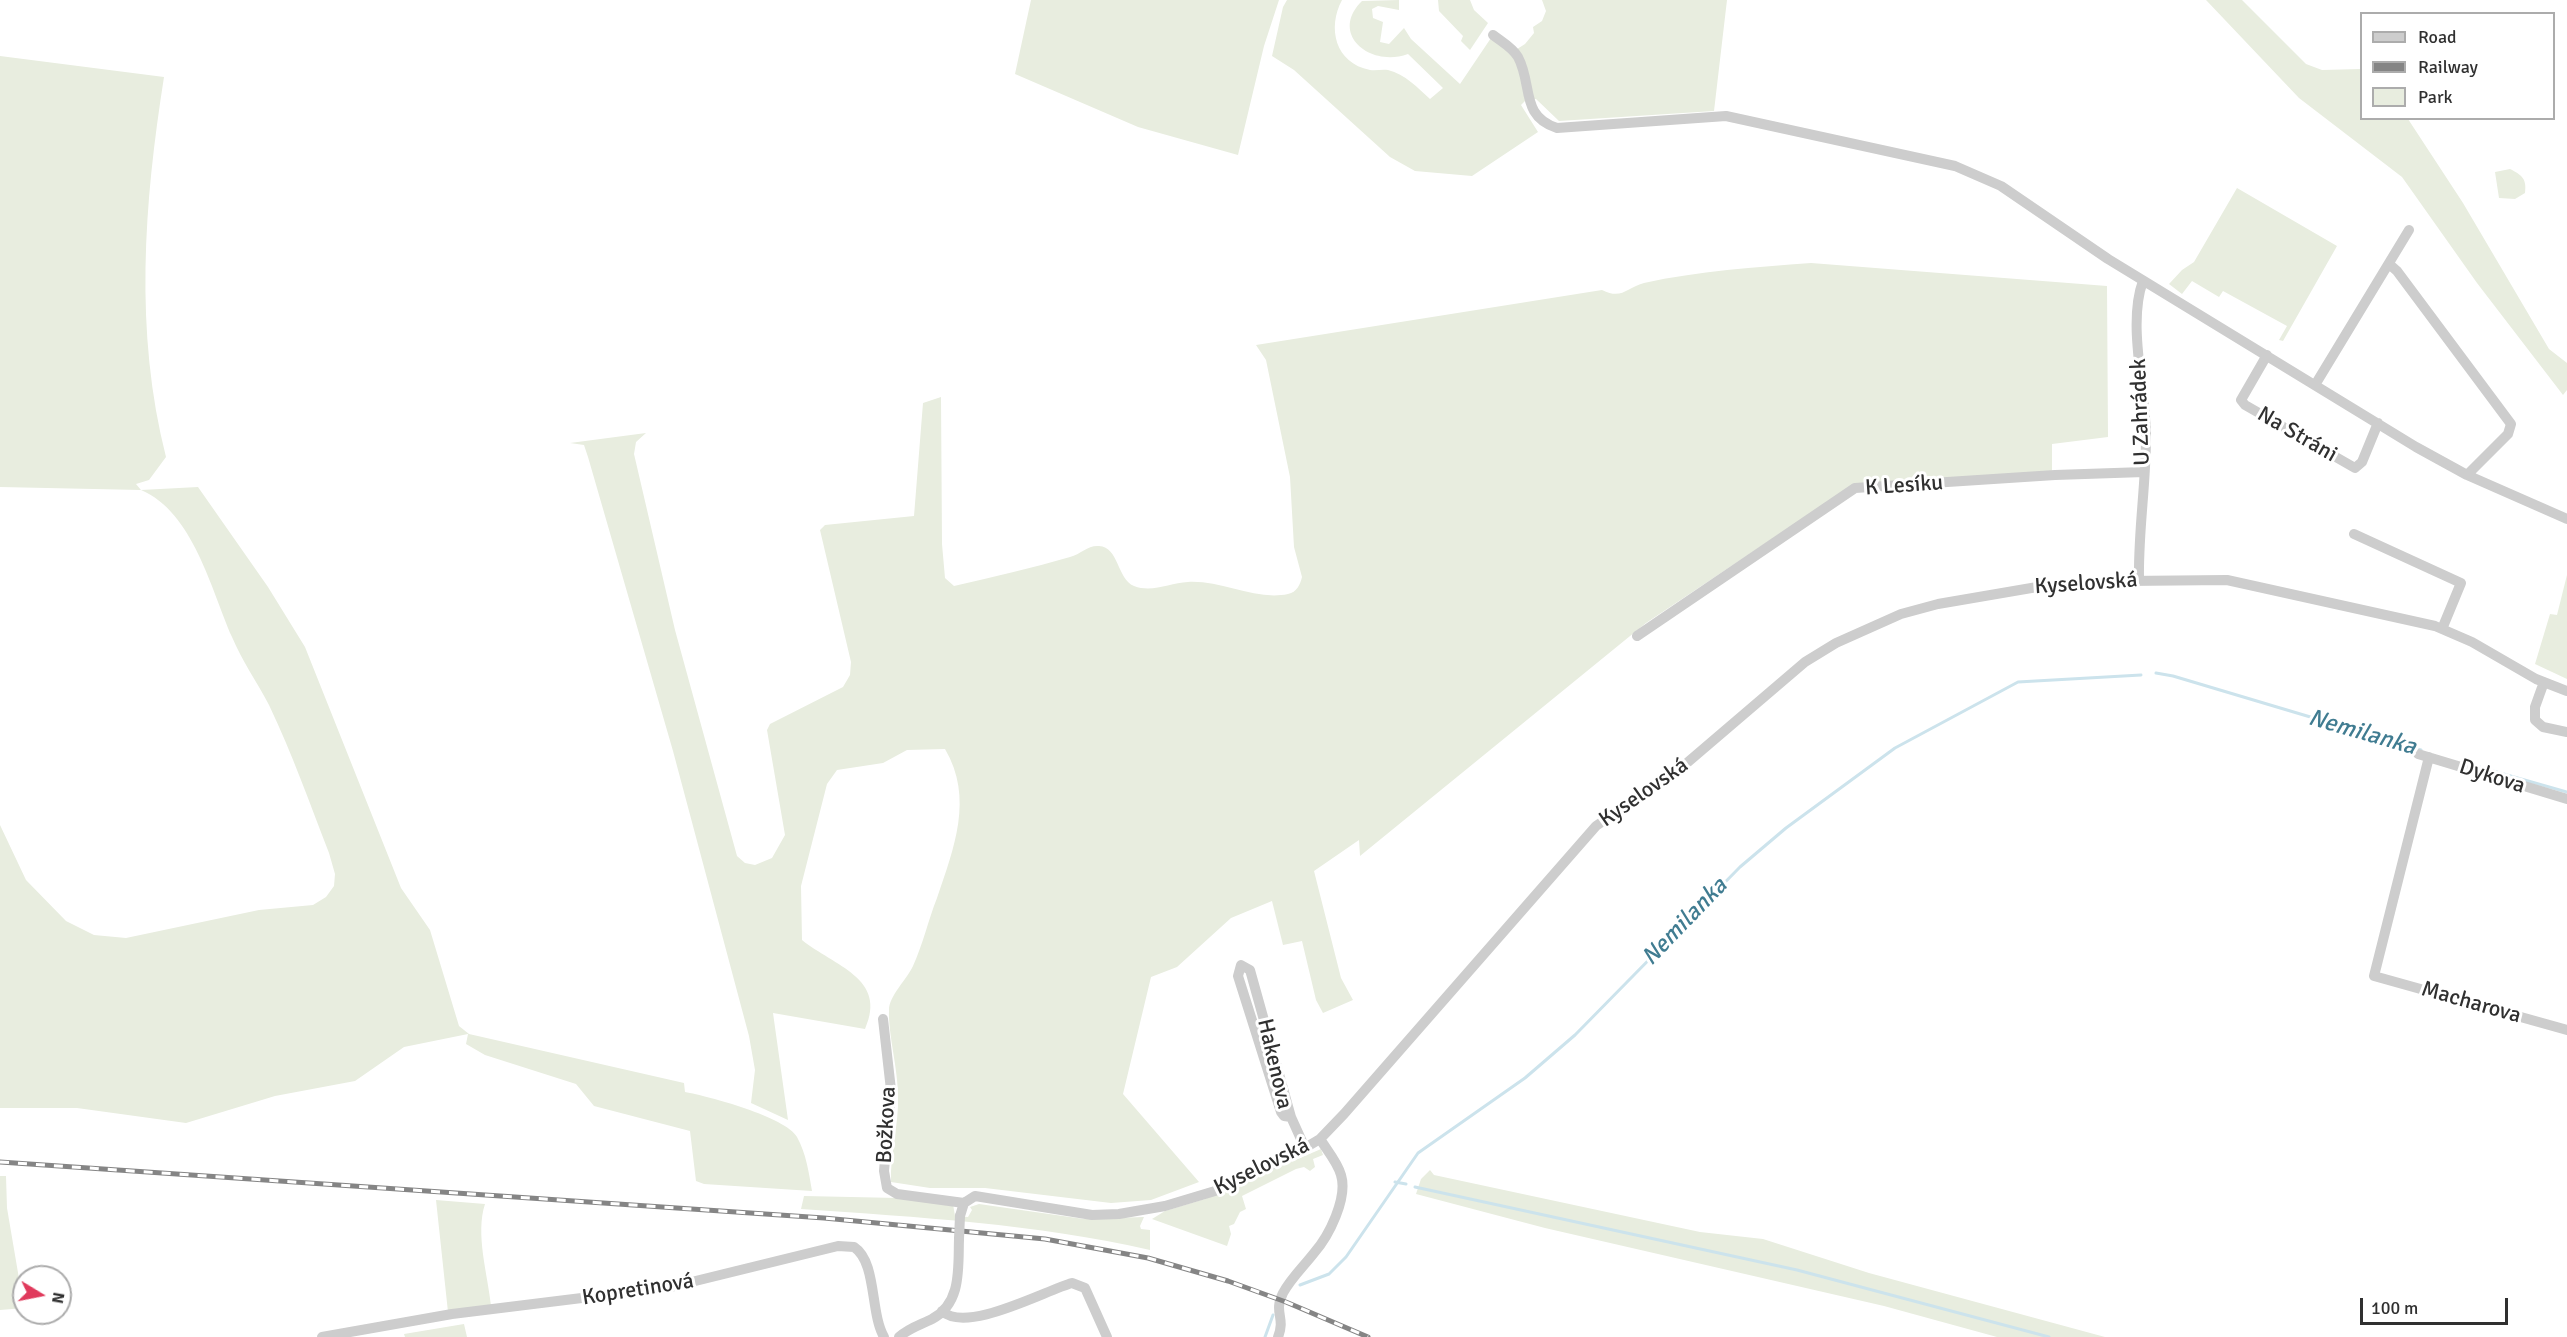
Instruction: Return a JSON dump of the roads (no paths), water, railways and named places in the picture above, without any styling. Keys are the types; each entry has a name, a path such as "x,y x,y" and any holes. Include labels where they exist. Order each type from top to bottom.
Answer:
{"street":[{"path":"1493,35 1517,56 1536,116 1544,124 1557,128 1726,116 1955,166 2001,186 2143,281 2378,423 2467,475 2567,519"},
{"path":"2315,385 2409,230"},
{"path":"2389,264 2397,271 2511,424 2508,434 2467,475"},
{"name":"U Zahrádek","path":"2139,580 2139,522 2146,427 2139,340 2139,296 2143,281"},
{"name":"Na Stráni","path":"2266,355 2243,393 2242,401 2284,429 2355,468 2362,462 2378,423"},
{"name":"K Lesíku","path":"1636,636 1855,488 2055,475 2144,472"},
{"path":"2354,534 2461,583 2442,629"},
{"name":"Kyselovská","path":"964,1203 978,1196 1071,1213 1128,1213 1206,1194 1320,1139 1591,831 1616,809 1688,762 1805,662 1864,630 1923,608 2043,586 2139,580 2206,579 2246,583 2442,629 2544,682 2567,691"},
{"path":"2544,682 2535,711 2536,722 2543,727 2567,732"},
{"name":"Dykova","path":"2374,976 2423,755 2567,799"},
{"name":"Hakenova","path":"1241,965 1250,969 1291,1117 1284,1116 1281,1112 1238,976 1241,965"},
{"name":"Macharova","path":"2374,976 2567,1030"},
{"name":"Božkova","path":"883,1019 891,1090 884,1171 887,1188 897,1194 964,1203"},
{"path":"1291,1117 1305,1148"},
{"path":"1278,1337 1283,1325 1278,1309 1279,1302 1295,1275 1323,1242 1341,1196 1341,1173 1320,1139"},
{"path":"899,1337 942,1311 951,1300 956,1286 960,1216 964,1203"},
{"name":"Kopretinová","path":"322,1337 452,1314 672,1287 811,1251 843,1246 856,1248 864,1258 877,1320 884,1337"},
{"path":"942,1311 950,1317 983,1316 1072,1283 1085,1288 1107,1337"}],"waterway":[{"name":"Nemilanka","path":"2156,673 2173,676 2421,750"},
{"name":"Nemilanka","path":"1300,1285 1329,1274 1346,1257 1418,1153 1525,1078 1575,1035 1740,867 1786,828 1895,748 2018,682 2141,675"},
{"name":"Nemilanka","path":"2479,767 2567,792"},
{"path":"1395,1182 1406,1184"},
{"path":"1415,1187 1797,1270 2049,1337"},
{"name":"Nemilanka","path":"1265,1337 1273,1315"}],"railway":[{"path":"0,1162 824,1218 1045,1239 1148,1258 1228,1281 1286,1302 1368,1337"}]}
